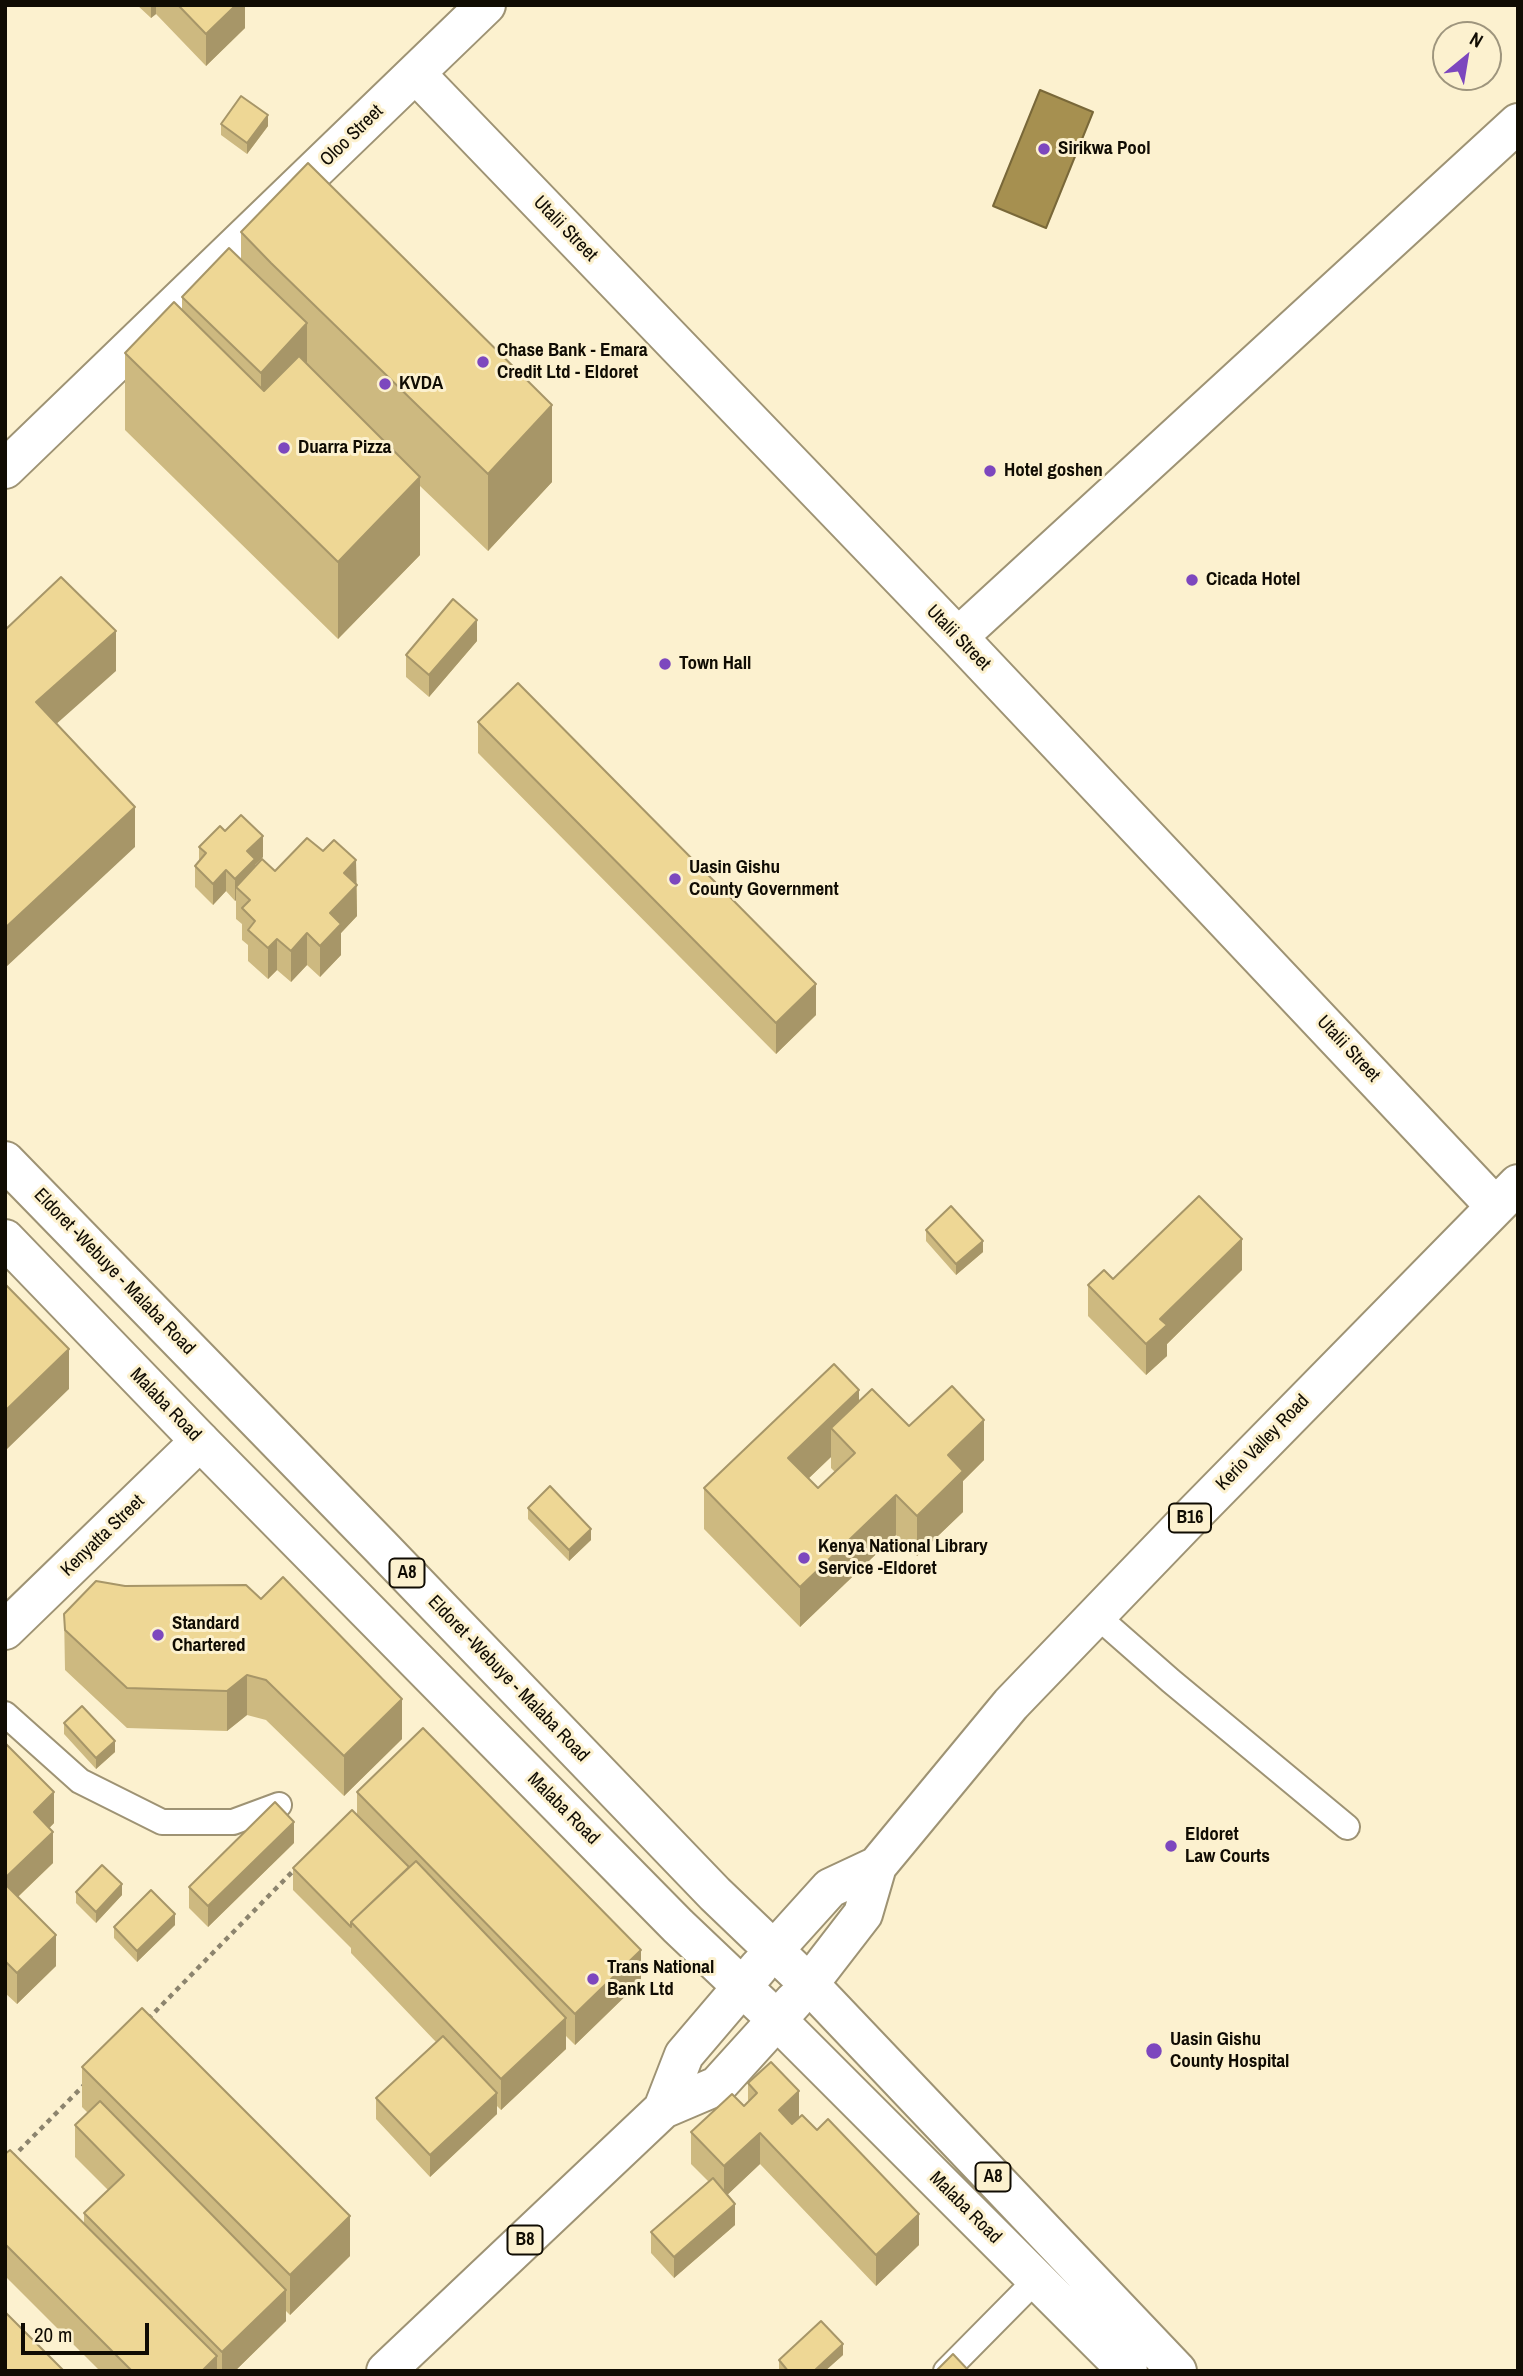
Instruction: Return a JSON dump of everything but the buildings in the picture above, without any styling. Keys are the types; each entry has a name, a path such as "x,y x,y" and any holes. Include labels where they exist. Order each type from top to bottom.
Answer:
{"main road":[{"name":"Oloo Street","path":"5,469 486,5"},
{"name":"Utalii Street","path":"416,74 958,637 1507,1195"},
{"path":"958,637 1518,122"},
{"name":"Eldoret -Webuye - Malaba Road","path":"5,1161 706,1884 809,1984"},
{"name":"Kerio Valley Road","path":"877,1866 1011,1704 1507,1195"},
{"name":"Malaba Road","path":"5,1239 678,1926 777,2020 1128,2371"},
{"name":"Kenyatta Street","path":"5,1630 200,1441"},
{"name":"B16","path":"774,1950 830,1888 877,1866"},
{"name":"B16","path":"809,1984 863,1914 877,1866"},
{"name":"B8","path":"663,2109 684,2055 774,1950"},
{"name":"B8","path":"386,2371 663,2109 717,2086 809,1984"},
{"name":"Malaba Road","path":"809,1984 1177,2371"}],"lane":[{"path":"1097,1616 1347,1827"},
{"path":"5,1714 79,1781 162,1822 233,1822 279,1805"},
{"path":"946,2371 1037,2280"}],"path":[{"path":"142,2025 306,1859"},
{"path":"5,2165 93,2075"}],"shaded area":[{"path":"1040,90 1093,112 1046,228 993,206"}],"place":[{"name":"Sirikwa Pool","path":"1044,149"},
{"name":"Chase Bank - Emara Credit Ltd - Eldoret","path":"483,362"},
{"name":"KVDA","path":"385,384"},
{"name":"Duarra Pizza","path":"284,448"},
{"name":"Hotel goshen","path":"990,471"},
{"name":"Cicada Hotel","path":"1192,580"},
{"name":"Town Hall","path":"665,664"},
{"name":"Uasin Gishu County Government","path":"675,879"},
{"name":"Kenya National Library Service -Eldoret","path":"804,1558"},
{"name":"Standard Chartered","path":"158,1635"},
{"name":"Eldoret Law Courts","path":"1171,1846"},
{"name":"Trans National Bank Ltd","path":"593,1979"},
{"name":"Uasin Gishu County Hospital","path":"1154,2051"}]}
